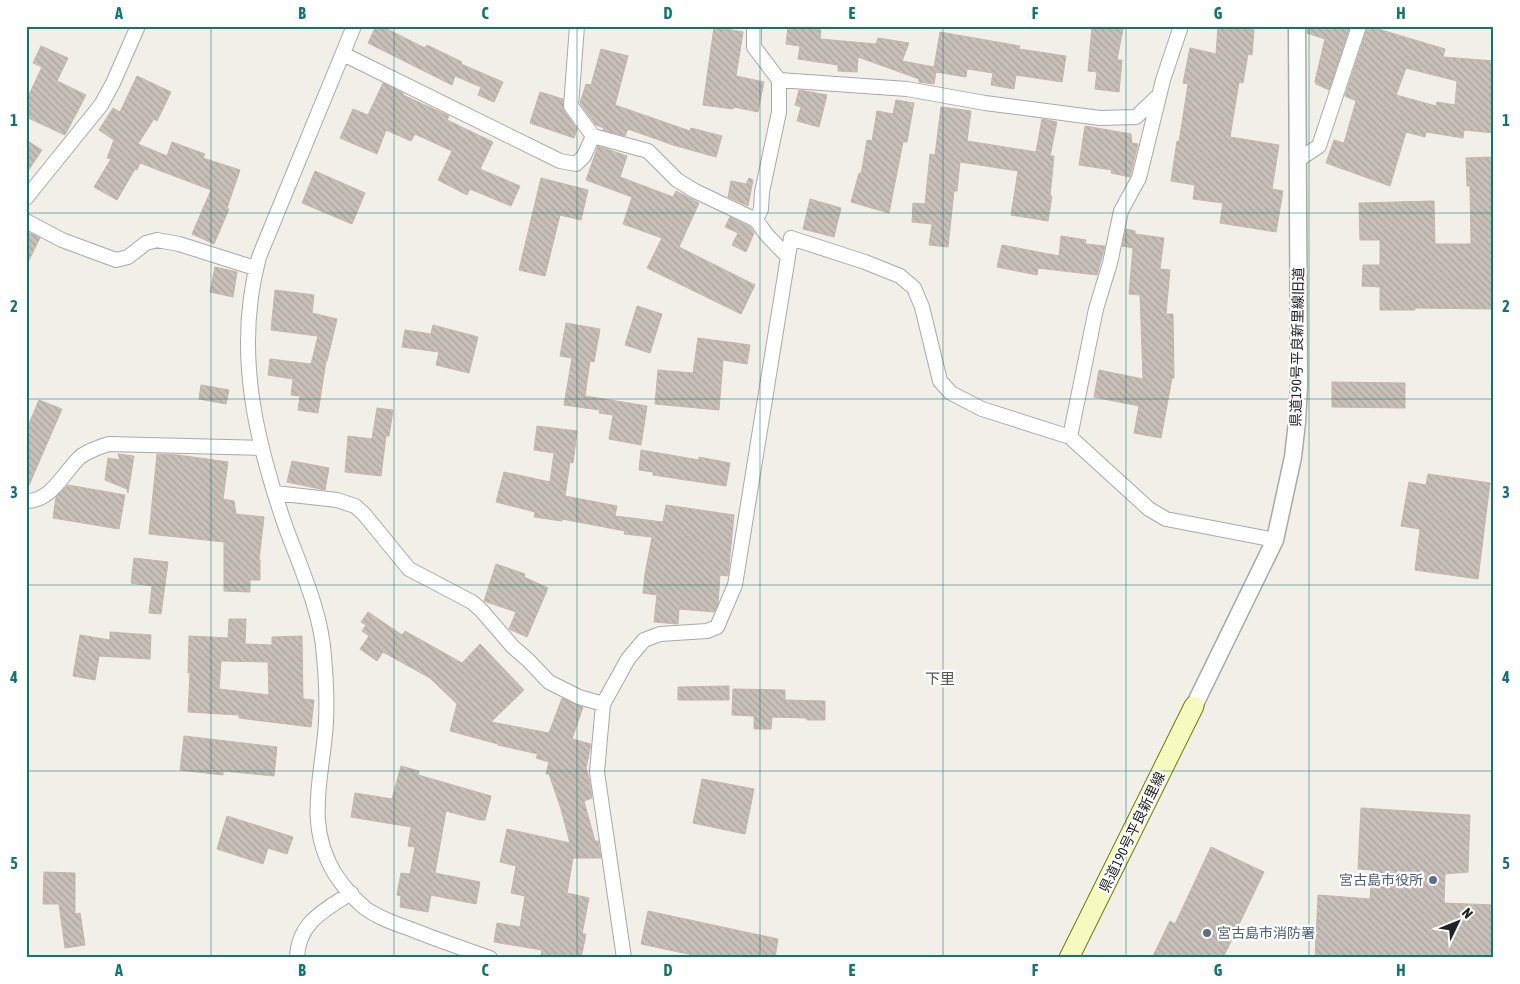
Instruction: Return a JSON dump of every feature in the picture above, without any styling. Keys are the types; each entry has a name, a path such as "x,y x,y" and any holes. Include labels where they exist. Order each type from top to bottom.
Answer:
{"main road":[{"name":"県道190号平良新里線","path":"1069,958 1194,706"}],"street":[{"path":"26,198 101,105 126,57 138,26"},
{"path":"354,26 258,256 248,312 247,342 252,404 275,494 306,579 322,636 326,722 317,792 318,812 325,855 337,876 365,908 388,921 490,958"},
{"path":"577,26 571,106 593,136 648,151 677,180 695,191 756,220 766,234 788,257"},
{"path":"754,26 754,47 779,80 779,112 762,192 761,209 756,220"},
{"path":"1070,437 1096,309 1110,263 1121,211 1139,178 1159,95 1181,26"},
{"name":"県道190号平良新里線旧道","path":"1194,706 1275,540 1292,457 1298,404 1297,26"},
{"path":"1298,160 1319,146 1359,26"},
{"path":"343,54 560,161 576,164 584,156 593,136"},
{"path":"779,80 907,89 985,103 1100,118 1136,117 1159,95"},
{"path":"26,222 62,240 116,260 128,257 146,244 157,240 179,244 256,268"},
{"path":"624,958 597,772 603,704 628,659 644,640 660,634 707,631 717,627 723,616 735,585 791,238 865,262 900,276 914,288 922,307 940,382 951,393 982,409 1070,437 1148,509 1166,519 1275,540"},
{"path":"26,501 46,496 82,456 109,444 262,448"},
{"path":"275,494 336,500 355,506 364,514 409,569 472,602 513,647 549,682 579,697 603,704"},
{"path":"297,958 300,938 310,922 351,893"}],"building":[{"path":"376,26 381,26 425,48 427,45 462,62 461,64 503,82 494,102 478,95 481,87 455,76 452,85 368,43"},
{"path":"788,26 821,30 820,39 876,44 878,38 909,43 902,61 934,67 940,32 1020,46 1019,49 1066,56 1062,82 1016,75 1014,89 991,85 993,73 967,69 966,77 936,72 934,84 919,82 919,79 858,57 857,72 838,71 838,65 798,59 800,46 786,44"},
{"path":"1092,26 1110,26 1123,29 1117,60 1122,60 1119,92 1095,89 1097,72 1088,71"},
{"path":"1218,26 1254,30 1252,55 1248,54 1243,83 1239,82 1230,137 1279,145 1272,189 1283,191 1276,232 1220,223 1223,203 1193,199 1195,185 1171,181 1188,84 1183,83 1190,48 1216,54"},
{"path":"1307,26 1350,26 1329,90 1316,84 1315,81 1325,39 1307,33"},
{"path":"1368,26 1445,49 1443,57 1494,61 1491,101 1494,101 1494,133 1464,130 1463,138 1426,132 1425,137 1406,132 1390,186 1326,163 1334,140 1344,143 1356,101 1345,96","holes":["1406,68 1457,81 1455,105 1437,102 1436,106 1396,95"]},
{"path":"714,27 743,32 736,76 764,82 758,112 734,107 733,109 703,105"},
{"path":"41,46 68,58 57,81 86,95 65,135 26,117 26,101 42,67 33,63"},
{"path":"601,49 628,56 615,105 690,131 691,128 722,136 716,157 673,145 628,129 625,136 603,130 604,128 596,125 580,103 586,84 591,85"},
{"path":"137,76 171,92 157,121 154,119 138,144 167,156 172,142 205,154 203,158 240,170 227,208 229,209 214,244 192,234 211,190 140,163 117,200 94,187 111,159 107,158 114,140 99,130 113,108 120,112"},
{"path":"383,83 403,93 403,95 449,116 447,120 493,142 480,169 520,186 511,206 470,189 467,195 438,180 452,151 415,134 411,141 386,130 377,154 340,138 353,109 368,115"},
{"path":"799,90 827,95 819,127 797,121 801,107 795,105"},
{"path":"540,92 563,99 564,111 577,129 574,138 530,123"},
{"path":"896,100 914,103 907,142 903,142 889,213 851,202 859,173 861,174 867,140 872,141 877,111 893,114"},
{"path":"941,107 971,111 967,141 1036,152 1042,119 1057,122 1050,156 1054,156 1050,196 1052,196 1048,221 1011,215 1018,171 960,162 957,191 954,191 948,247 929,245 932,224 912,222 913,203 925,204 930,154 935,155"},
{"path":"1085,126 1131,134 1132,143 1138,144 1130,177 1111,173 1112,170 1079,165"},
{"path":"26,140 42,150 26,174"},
{"path":"598,146 627,156 620,177 673,197 676,191 699,203 679,247 755,285 741,314 647,268 662,238 623,224 632,197 586,180"},
{"path":"1494,157 1494,309 1415,308 1415,310 1380,310 1380,287 1362,286 1363,265 1380,265 1380,240 1360,240 1359,203 1434,201 1435,244 1471,244 1470,186 1467,186 1466,158"},
{"path":"315,171 365,193 352,224 302,203"},
{"path":"541,178 588,190 581,220 560,215 545,276 519,270"},
{"path":"749,178 753,180 748,206 728,197 731,181 746,184"},
{"path":"810,199 841,208 834,237 803,229"},
{"path":"730,217 750,227 754,233 746,252 732,245 738,233 725,227"},
{"path":"1126,229 1135,231 1135,234 1164,238 1160,269 1170,270 1166,314 1173,314 1174,378 1172,378 1161,438 1134,433 1139,406 1094,397 1099,370 1143,379 1140,295 1129,294 1133,248 1122,246"},
{"path":"26,231 40,238 26,266"},
{"path":"1061,236 1086,240 1085,244 1105,246 1097,275 1038,268 1037,275 997,267 1002,245 1059,256"},
{"path":"215,267 237,272 233,297 210,292"},
{"path":"275,290 314,295 312,313 337,319 326,361 318,413 298,410 300,396 291,395 293,379 268,375 270,359 311,364 318,336 271,330"},
{"path":"637,306 662,314 650,353 625,345"},
{"path":"566,323 600,329 594,362 590,361 585,396 647,406 641,445 609,439 613,415 599,413 600,410 564,405 572,358 560,356"},
{"path":"433,325 478,337 469,373 436,365 439,352 402,347 405,330 431,334"},
{"path":"698,338 750,345 747,364 723,360 719,410 655,404 658,370 693,373"},
{"path":"1332,382 1405,383 1405,408 1332,407"},
{"path":"201,385 229,390 226,404 199,399"},
{"path":"39,400 62,409 26,492 26,431"},
{"path":"377,408 393,410 389,436 386,436 381,476 345,472 348,436 372,439"},
{"path":"537,426 577,431 573,463 570,462 565,496 617,506 615,516 663,522 666,505 734,515 728,576 720,575 718,604 714,612 679,609 678,624 654,622 657,595 643,593 652,537 624,534 625,531 562,519 562,521 534,517 535,512 496,502 504,472 550,482 554,453 534,450"},
{"path":"641,450 699,460 699,457 730,463 726,486 653,475 653,472 639,470"},
{"path":"118,454 134,456 128,493 127,489 105,480 108,458 120,460"},
{"path":"157,454 228,462 223,499 234,501 236,514 264,517 259,560 260,580 250,580 250,592 224,591 224,542 149,534"},
{"path":"292,461 329,468 325,490 287,482"},
{"path":"1428,474 1490,483 1478,579 1415,570 1420,529 1401,526 1409,482 1426,485"},
{"path":"68,485 125,495 119,529 53,518 56,497"},
{"path":"134,558 168,562 161,614 149,613 152,586 131,583"},
{"path":"496,564 525,574 524,577 548,588 527,637 509,629 516,612 484,601"},
{"path":"368,612 402,635 405,631 462,663 480,644 524,690 491,722 549,733 562,698 583,707 572,739 591,744 586,768 592,798 584,801 595,841 598,841 601,858 573,858 567,893 589,898 582,934 586,934 581,958 559,958 541,955 542,950 494,942 497,923 520,927 525,896 511,893 516,866 500,862 507,829 570,843 549,774 546,774 549,762 536,758 538,754 450,731 457,704 430,678 383,652 377,661 360,649 369,636 362,631 366,625 361,622"},
{"path":"229,619 246,619 245,644 272,645 272,637 302,636 303,699 314,700 311,727 239,718 239,715 188,712 189,636 228,638","holes":["221,661 268,662 269,695 219,689"]},
{"path":"110,632 151,635 150,659 99,656 95,680 73,676 80,635 110,640"},
{"path":"729,686 729,700 678,700 678,687"},
{"path":"733,689 785,690 785,700 825,701 825,720 772,717 771,729 754,729 754,716 732,715"},
{"path":"184,736 277,747 274,776 223,771 223,775 180,770"},
{"path":"401,766 419,771 418,775 491,796 485,820 446,811 435,873 480,882 476,904 431,895 428,912 400,907 401,896 397,895 401,873 410,874 415,847 408,846 411,827 351,817 355,793 392,799"},
{"path":"702,779 754,789 745,834 693,823"},
{"name":"宮古島市役所","path":"1361,808 1470,815 1468,872 1445,874 1444,903 1494,905 1494,958 1315,958 1318,895 1370,899 1372,870 1358,869"},
{"path":"227,816 293,837 287,854 268,848 263,864 217,849"},
{"path":"1211,847 1264,872 1223,958 1152,958 1170,921 1175,924"},
{"path":"44,872 75,873 75,914 80,913 85,945 65,948 59,904 43,904"},
{"path":"648,911 778,939 775,958 707,958 641,944"}],"place":[{"name":"宮古島市役所","path":"1433,880"},
{"name":"宮古島市消防署","path":"1207,933"}],"district":[{"name":"下里","path":"940,678"}]}
